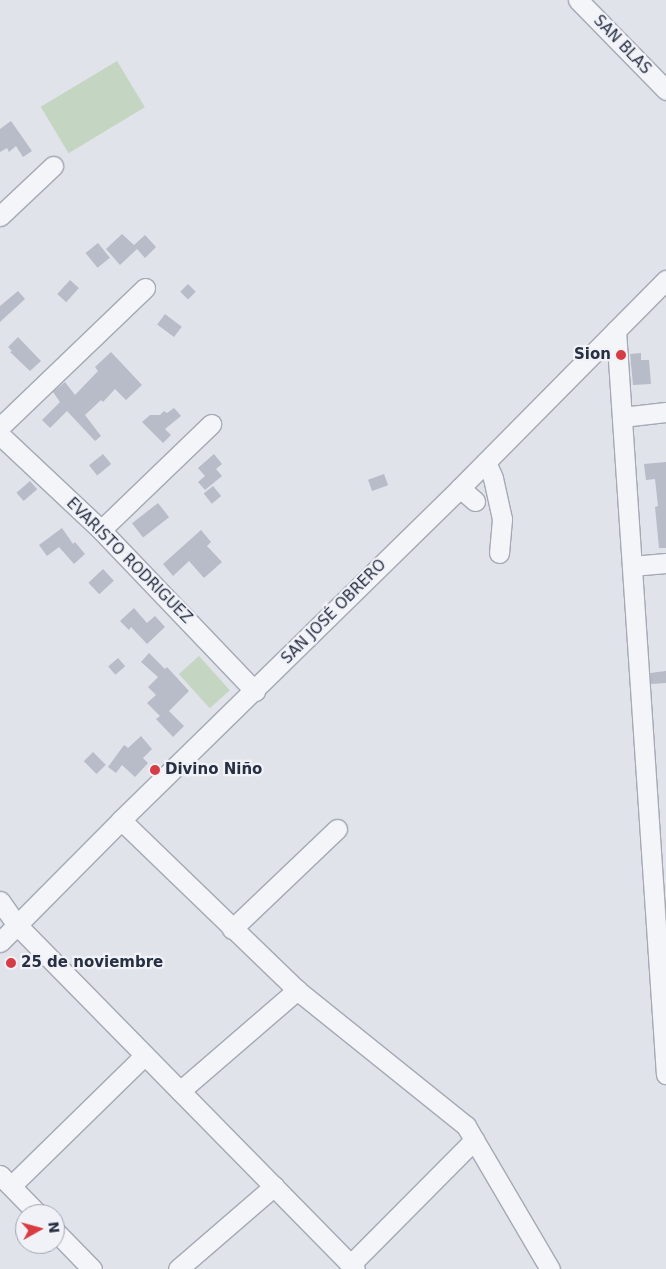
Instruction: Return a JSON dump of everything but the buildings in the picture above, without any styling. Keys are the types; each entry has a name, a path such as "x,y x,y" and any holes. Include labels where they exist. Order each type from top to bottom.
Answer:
{"street":[{"name":"SAN BLAS","path":"578,0 666,90"},
{"path":"0,216 53,166"},
{"name":"SAN JOSÉ OBRERO","path":"0,942 121,820 255,691 460,488 666,280"},
{"path":"0,426 145,288"},
{"path":"616,330 666,1074"},
{"path":"622,417 666,412"},
{"path":"101,530 211,424"},
{"name":"EVARISTO RODRIGUEZ","path":"0,435 101,530 255,691"},
{"path":"486,462 493,478 502,519 499,553"},
{"path":"460,488 475,501"},
{"path":"632,566 666,563"},
{"path":"121,820 297,990 466,1126 550,1269"},
{"path":"232,929 337,828"},
{"path":"0,901 17,926 353,1267 474,1140"},
{"path":"180,1091 297,990"},
{"path":"28,1204 5,1180 145,1055"},
{"path":"178,1269 274,1186"},
{"path":"65,1241 92,1269"}],"green space":[{"path":"117,61 145,107 69,153 41,107"},
{"path":"199,656 230,690 210,708 179,674"}],"place":[{"name":"Sion","path":"621,355"},
{"name":"Divino Niño","path":"155,770"},
{"name":"25 de noviembre","path":"11,963"}]}
